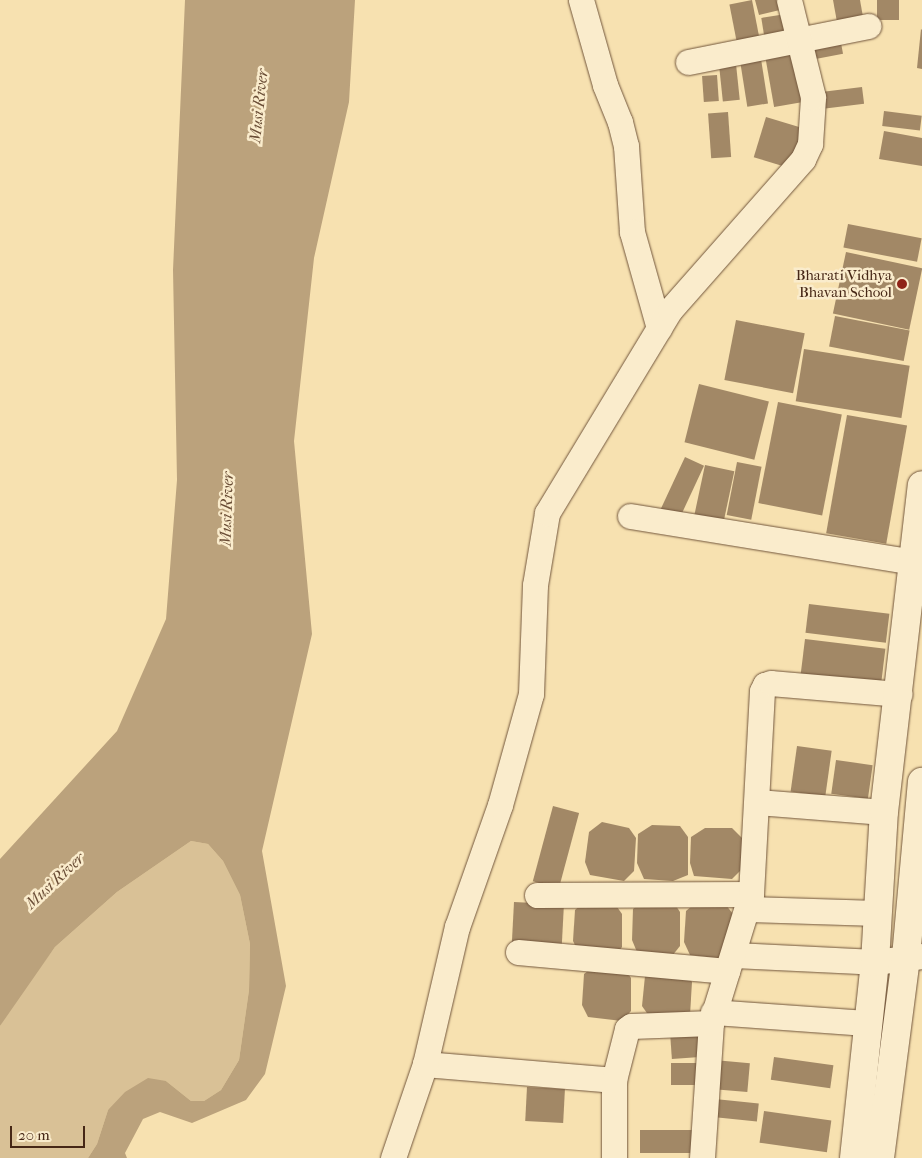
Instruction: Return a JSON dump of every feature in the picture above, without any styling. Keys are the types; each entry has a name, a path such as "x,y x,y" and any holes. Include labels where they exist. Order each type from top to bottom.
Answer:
{"street":[{"path":"581,0 605,86 620,122 626,146 632,232 659,328"},
{"path":"401,1156 425,1064 457,926 500,805 531,694 535,585 547,513 670,310 803,159 810,144 813,97 789,0"},
{"path":"688,62 868,26"},
{"path":"854,1158 875,962 884,812 900,694 922,485"},
{"path":"630,516 913,562"},
{"path":"702,1158 712,1018 750,902 758,802 762,691 765,685 900,694"},
{"path":"880,1158 914,957 922,782"},
{"path":"758,802 884,812"},
{"path":"537,894 750,902 877,913"},
{"path":"518,952 730,963 875,962 914,957"},
{"path":"614,1158 614,1080 624,1036 631,1026 712,1018 868,1023"},
{"path":"425,1064 614,1080"}],"shaded area":[{"path":"191,841 208,844 223,861 240,895 250,944 249,990 239,1060 221,1090 204,1101 191,1101 166,1081 108,1110 97,1144 88,1158 0,1158 0,1026 6,1014 55,947 117,892"}],"water":[{"name":"Musi River","path":"185,0 355,0 349,102 314,258 294,441 312,634 262,851 286,986 265,1074 246,1100 192,1123 160,1112 143,1119 125,1153 127,1158 88,1158 97,1144 108,1110 125,1092 148,1078 166,1081 191,1101 204,1101 221,1090 239,1060 249,990 250,944 240,895 223,861 208,844 191,841 117,892 55,947 0,1026 0,859 117,731 166,619 177,480 173,270"}],"building":[{"path":"752,0 760,42 738,47 729,4"},
{"path":"755,0 782,0 784,9 759,15"},
{"path":"833,0 860,0 863,17 837,22"},
{"path":"877,0 899,0 899,20 877,20"},
{"path":"786,14 790,38 765,42 761,18"},
{"path":"922,30 922,69 917,68"},
{"path":"840,38 843,54 812,60 809,44"},
{"path":"793,53 802,102 774,107 765,58"},
{"path":"761,59 768,103 747,107 740,62"},
{"path":"736,64 740,100 723,102 719,66"},
{"path":"717,75 719,101 704,102 702,76"},
{"path":"862,87 864,104 823,109 821,92"},
{"path":"884,111 922,116 920,131 882,126"},
{"path":"728,112 731,157 711,158 708,113"},
{"path":"766,117 802,128 790,168 754,157"},
{"path":"884,131 922,138 922,166 879,159"},
{"path":"848,224 922,238 917,262 843,248"},
{"path":"846,252 922,268 909,330 833,314"},
{"path":"835,316 910,331 904,361 829,346"},
{"path":"736,320 805,333 793,393 724,380"},
{"path":"804,349 910,366 901,418 796,401"},
{"path":"699,384 769,401 754,460 684,442"},
{"path":"778,402 842,414 822,516 758,503"},
{"path":"847,415 907,426 886,544 826,533"},
{"path":"685,457 704,466 678,521 659,512"},
{"path":"737,462 762,467 751,520 727,515"},
{"path":"705,465 734,471 722,529 693,523"},
{"path":"809,604 889,614 886,643 805,633"},
{"path":"805,639 885,649 881,686 800,676"},
{"path":"797,746 832,751 825,796 791,792"},
{"path":"836,760 873,765 868,799 831,794"},
{"path":"553,806 579,813 559,888 533,881"},
{"path":"602,822 629,828 636,838 634,871 624,881 590,875 585,862 589,832"},
{"path":"652,825 680,826 688,837 688,875 673,881 644,879 637,863 638,834"},
{"path":"705,828 732,828 742,838 741,870 732,879 694,876 690,863 691,837"},
{"path":"645,899 674,903 680,912 680,946 672,956 637,952 632,940 633,909"},
{"path":"587,900 615,904 622,914 622,947 613,958 579,953 573,941 575,910"},
{"path":"698,901 726,905 733,914 724,959 690,955 684,942 686,911"},
{"path":"514,902 564,905 562,946 512,943"},
{"path":"597,964 624,968 631,978 631,1011 622,1021 588,1017 582,1005 584,974"},
{"path":"686,972 692,982 690,1015 649,1016 642,1006 645,976"},
{"path":"698,1031 700,1057 672,1059 670,1033"},
{"path":"774,1057 833,1065 830,1088 771,1080"},
{"path":"714,1060 750,1063 747,1092 711,1089"},
{"path":"671,1063 701,1063 701,1085 671,1085"},
{"path":"527,1087 565,1089 563,1123 525,1121"},
{"path":"715,1099 759,1104 757,1122 713,1117"},
{"path":"764,1111 831,1120 827,1152 760,1143"},
{"path":"640,1130 697,1130 697,1153 640,1153"}],"place":[{"name":"Bharati Vidhya Bhavan School","path":"902,284"}]}
